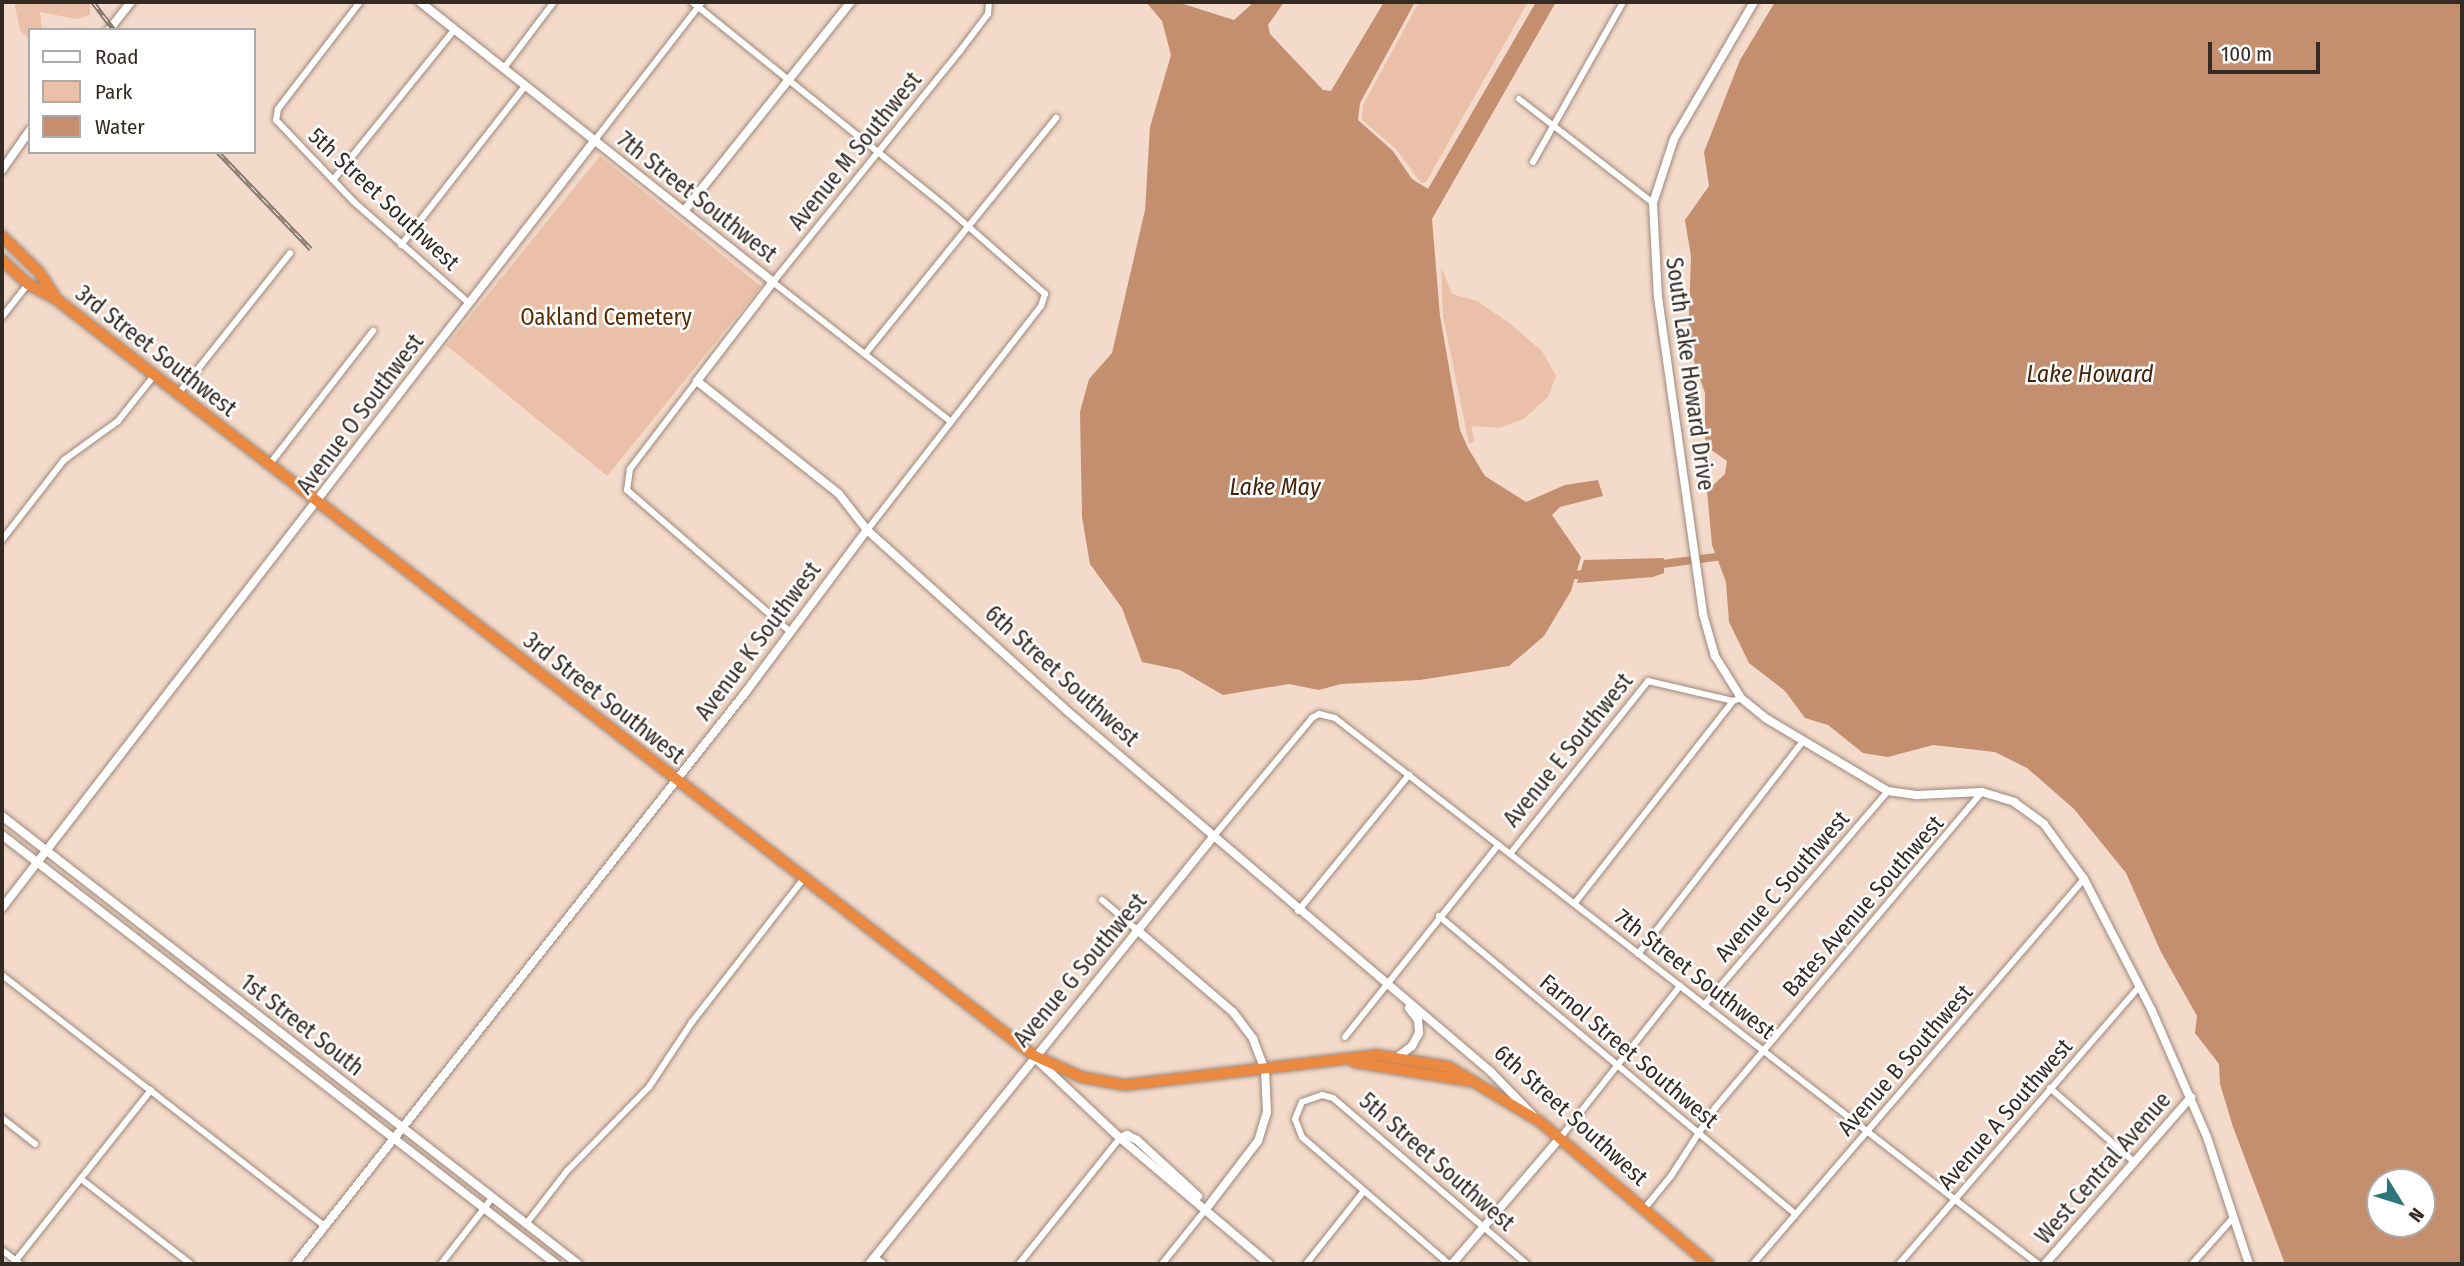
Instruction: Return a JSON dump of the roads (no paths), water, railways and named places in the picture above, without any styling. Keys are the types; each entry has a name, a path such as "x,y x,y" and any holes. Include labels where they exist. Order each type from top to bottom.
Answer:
{"highway":[{"name":"3rd Street Southwest","path":"2,236 39,272 56,299"},
{"name":"3rd Street Southwest","path":"2,260 28,284 56,299 177,396 1033,1055"},
{"path":"1033,1055 1081,1077 1125,1085 1348,1061 1377,1055 1399,1056 1449,1067 1539,1121"},
{"path":"1348,1061 1472,1082"},
{"name":"6th Street Southwest","path":"1539,1121 1709,1264"}],"street":[{"path":"111,28 131,2"},
{"name":"5th Street Southwest","path":"360,2 278,108 276,120 333,180 401,245 469,303"},
{"name":"7th Street Southwest","path":"420,2 950,421"},
{"path":"504,68 554,2"},
{"path":"684,211 850,2"},
{"path":"1533,162 1623,2"},
{"path":"1519,99 1653,203 1674,139 1754,2"},
{"path":"697,3 967,226"},
{"name":"Avenue O Southwest","path":"2,908 317,503 697,3"},
{"name":"Avenue M Southwest","path":"789,631 635,501 626,484 630,468 879,152 990,5"},
{"path":"333,180 455,29"},
{"path":"401,245 526,85"},
{"path":"865,354 1056,118"},
{"path":"2,170 28,133"},
{"name":"South Lake Howard Drive","path":"1653,203 1658,296 1708,636 1737,700"},
{"name":"Avenue K Southwest","path":"295,1264 392,1139 404,1129 1041,306 1045,294 967,226"},
{"path":"177,396 290,253"},
{"path":"2,317 28,284"},
{"path":"268,466 373,331"},
{"path":"2,540 64,460 118,421 153,377"},
{"name":"6th Street Southwest","path":"697,382 842,496 867,530 1298,911 1455,1041 1539,1121"},
{"name":"Avenue E Southwest","path":"1510,854 1648,681 1737,700"},
{"path":"1574,904 1737,700 1888,791 1919,795 1982,792 2014,802 2044,824 2084,879 2139,987 2191,1097 2249,1264"},
{"name":"7th Street Southwest","path":"1329,715 2038,1264"},
{"name":"Avenue G Southwest","path":"872,1261 1033,1055 1312,718 1329,715"},
{"path":"1638,954 1803,741"},
{"path":"1298,911 1409,775"},
{"name":"Avenue C Southwest","path":"1704,1005 1888,791"},
{"name":"Bates Avenue Southwest","path":"1644,1209 1671,1176 1697,1131 1982,792"},
{"name":"1st Street South","path":"2,816 579,1264"},
{"name":"1st Street South","path":"2,835 556,1264"},
{"name":"Avenue E Southwest","path":"1345,1038 1384,984 1498,845"},
{"path":"526,1224 567,1171 649,1087 692,1022 804,878"},
{"name":"Avenue B Southwest","path":"1753,1264 2084,879"},
{"path":"1102,900 1233,1012 1253,1039 1265,1070 1267,1112 1258,1141 1162,1264"},
{"name":"Farnol Street Southwest","path":"1439,916 1796,1214"},
{"path":"2,975 325,1226"},
{"path":"1306,1264 1364,1191 1451,1264 1485,1228 1560,1138 1680,986"},
{"name":"Avenue A Southwest","path":"1899,1264 2139,987"},
{"name":"6th Street Southwest","path":"1399,1056 1412,1046 1419,1033 1418,1020 1403,1000"},
{"name":"3rd Street Southwest","path":"1033,1055 1120,1138 1269,1264"},
{"path":"2050,1087 2133,1161"},
{"path":"2,1250 17,1263 151,1090"},
{"name":"5th Street Southwest","path":"1364,1191 1302,1137 1296,1125 1302,1102 1318,1096 1333,1098 1527,1264"},
{"name":"West Central Avenue","path":"2045,1264 2191,1097"},
{"path":"2,1118 35,1144"},
{"path":"1019,1264 1120,1138"},
{"path":"81,1179 191,1264"},
{"path":"441,1264 492,1198"},
{"path":"2192,1264 2232,1219"},
{"path":"872,1261 884,1264"}],"water":[{"name":"Lake May","path":"1146,2 1177,2 1234,20 1254,2 1284,2 1268,25 1270,34 1323,90 1331,91 1384,2 1415,2 1360,103 1358,120 1393,151 1412,179 1428,189 1536,2 1556,2 1432,219 1440,316 1460,430 1485,476 1526,502 1565,485 1598,480 1603,496 1560,507 1552,515 1581,557 1571,591 1544,636 1509,666 1420,680 1341,684 1319,690 1289,684 1223,695 1180,670 1142,662 1122,608 1090,564 1082,517 1080,412 1089,379 1112,353 1145,210 1150,127 1171,55 1162,21"},
{"name":"Lake Howard","path":"1775,2 2462,2 2462,1264 2285,1264 2233,1127 2220,1084 2219,1064 2195,1033 2197,1016 2161,952 2126,873 2074,809 2027,768 1995,752 1933,745 1888,757 1863,753 1828,725 1805,718 1785,691 1749,663 1729,622 1726,582 1712,545 1707,491 1725,474 1727,461 1710,449 1705,439 1705,393 1688,344 1691,256 1685,220 1709,186 1704,152 1740,60"},
{"path":"1664,558 1664,573 1653,577 1577,583 1584,560"}],"waterway":[{"path":"1655,565 1715,557"},
{"path":"1576,575 1590,573"}],"railway":[{"path":"93,2 112,28"},
{"path":"220,154 311,249"}],"park label":[{"name":"Oakland Cemetery","path":"606,317"}]}
